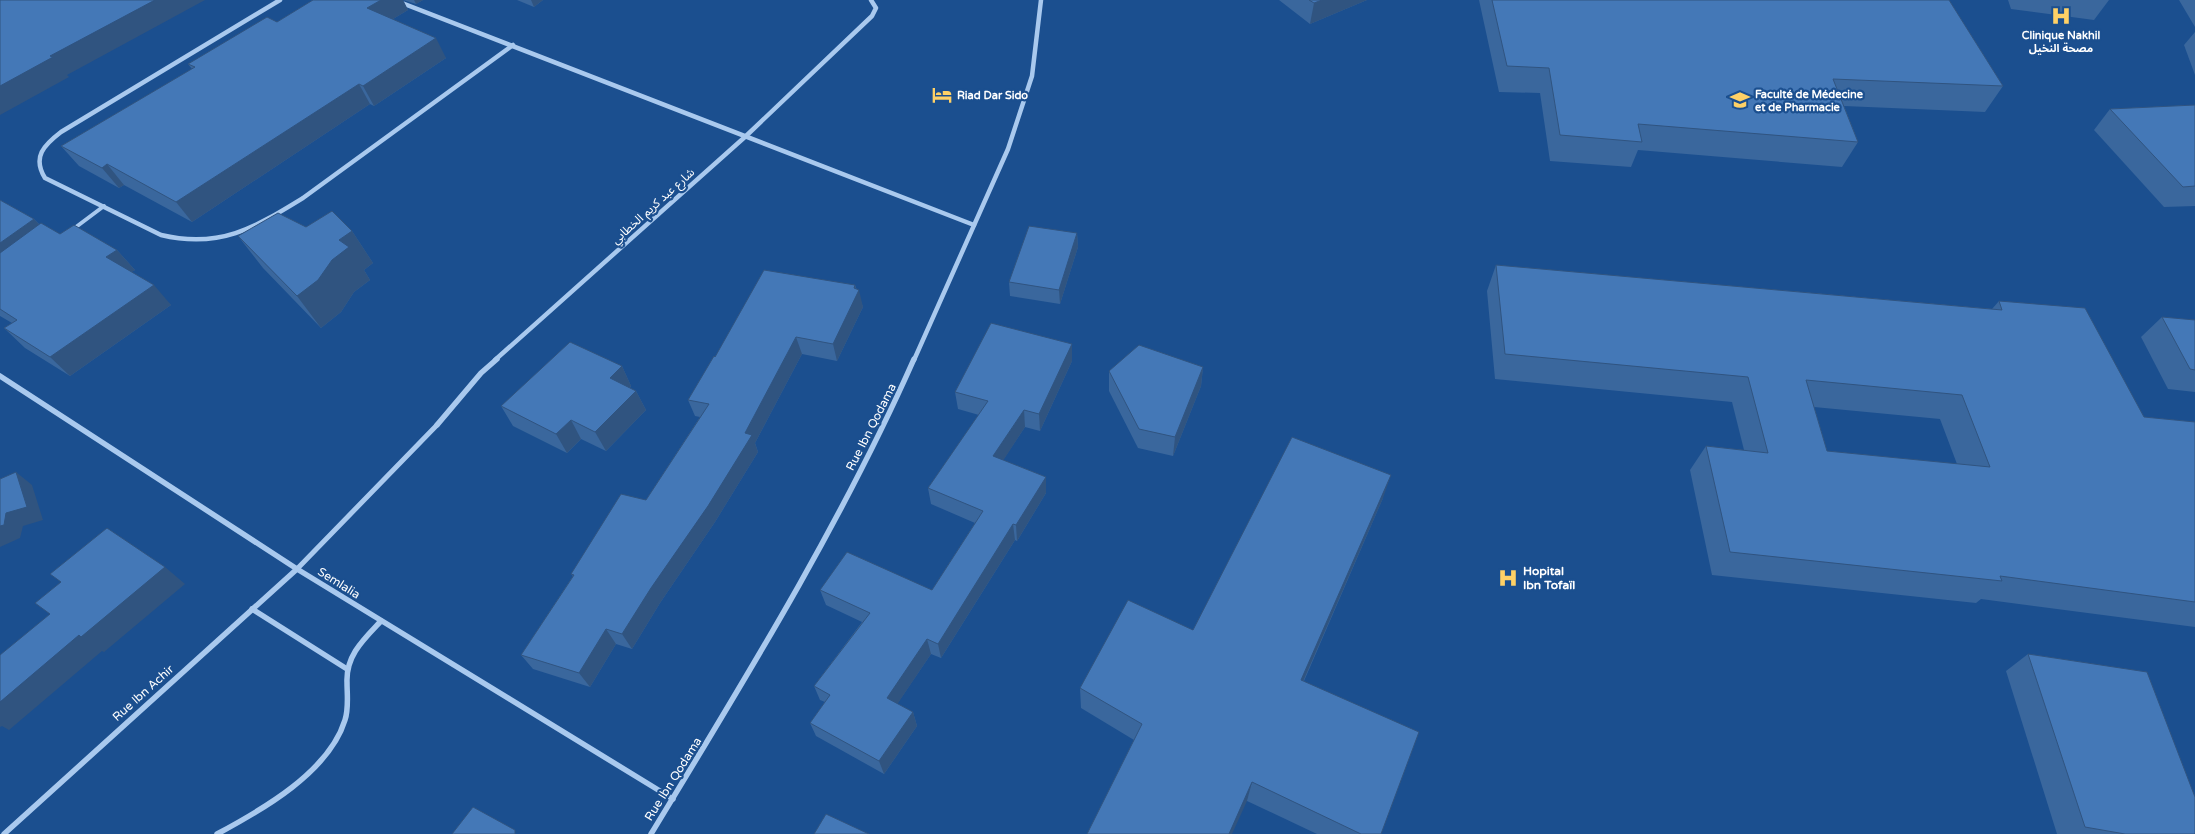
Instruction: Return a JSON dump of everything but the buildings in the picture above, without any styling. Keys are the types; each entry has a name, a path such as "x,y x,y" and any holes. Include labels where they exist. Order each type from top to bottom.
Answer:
{"street":[{"path":"280,0 72,124 50,140 42,153 39,167 45,178 161,235 179,241 205,242 238,233 270,218 303,198 513,45"},
{"path":"394,0 974,225"},
{"name":"شارع عبد كريم الخطابي","path":"437,425 481,373 746,136 872,16 876,8 871,0"},
{"name":"Rue Ibn Qodama","path":"651,834 766,644 885,425 1008,149 1032,76 1041,0"},
{"path":"64,235 104,206"},
{"name":"Semlalia","path":"0,376 297,569 673,799"},
{"path":"297,569 437,425"},
{"name":"Rue Ibn Achir","path":"4,834 297,569"},
{"path":"252,609 347,669"},
{"path":"217,834 254,815 292,789 319,763 338,736 348,714 347,669 355,651 381,621"}],"place":[{"name":"Clinique Nakhil مصحة النخيل","path":"2061,16"},
{"name":"Riad Dar Sido","path":"942,95"},
{"name":"Faculté de Médecine et de Pharmacie","path":"1740,100"},
{"name":"Hopital Ibn Tofaïl","path":"1508,578"}]}
